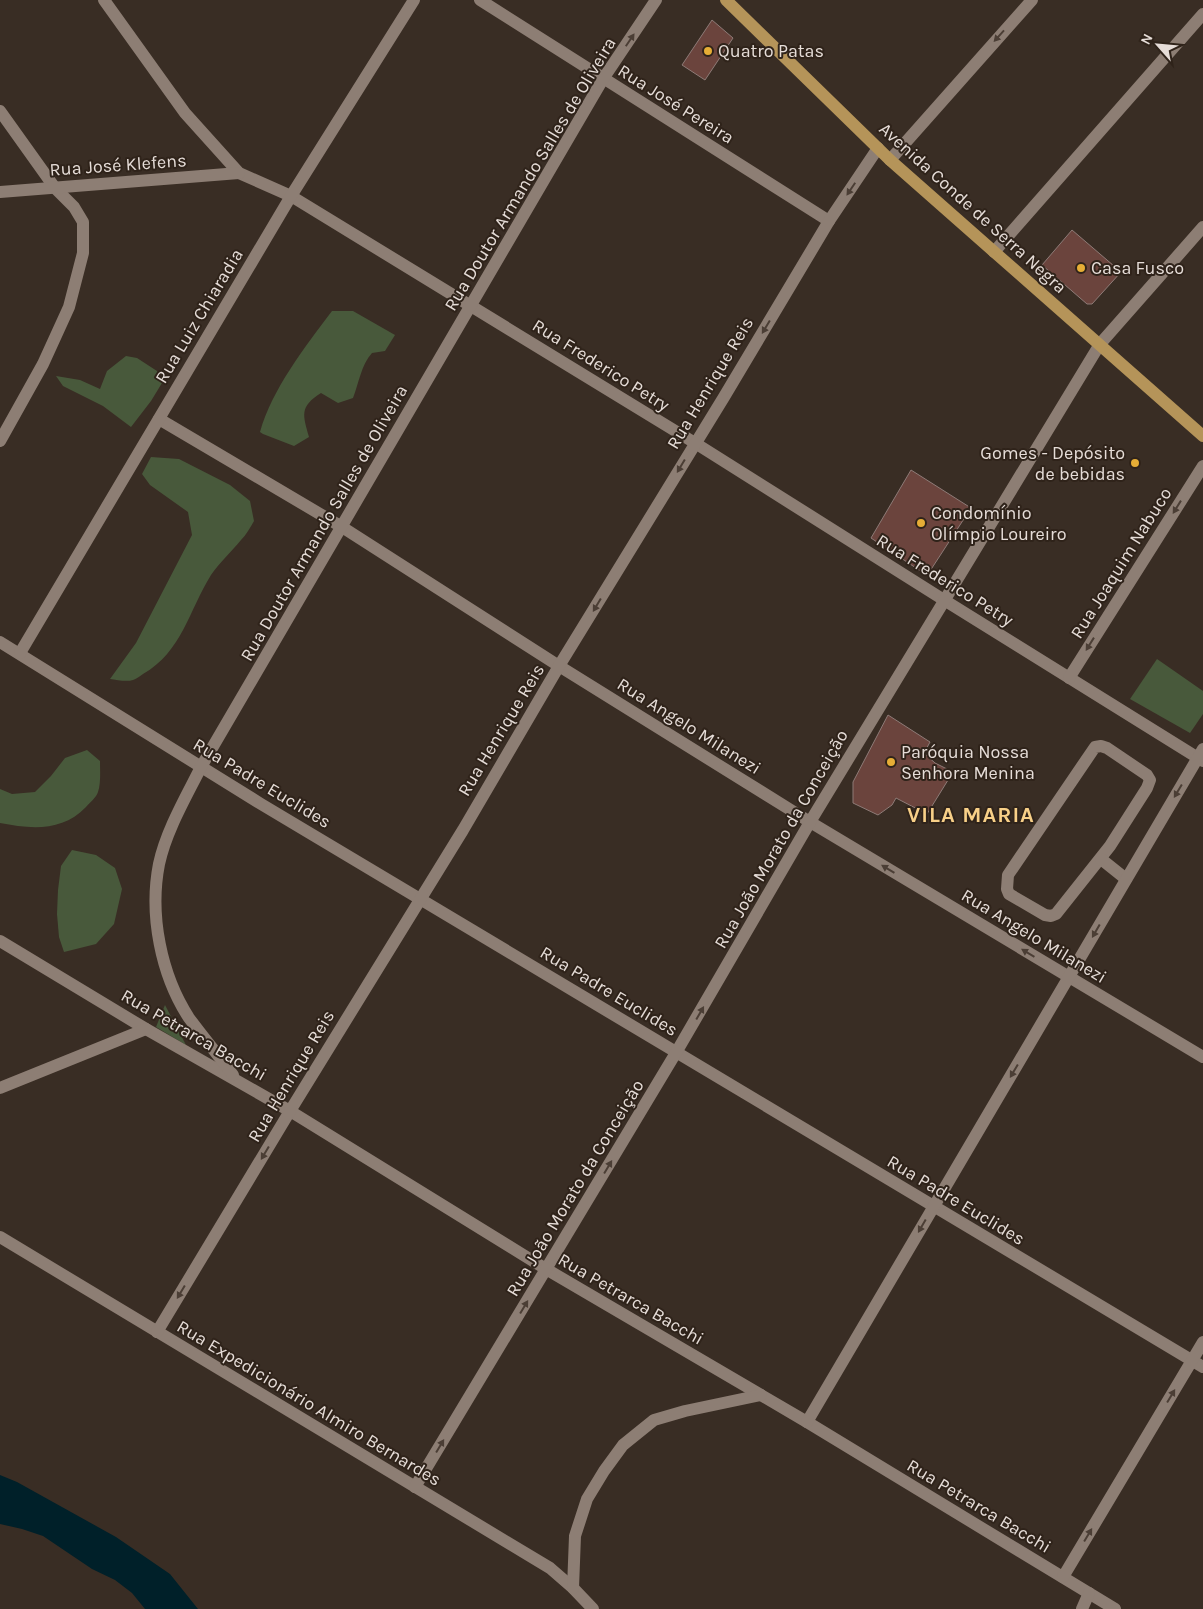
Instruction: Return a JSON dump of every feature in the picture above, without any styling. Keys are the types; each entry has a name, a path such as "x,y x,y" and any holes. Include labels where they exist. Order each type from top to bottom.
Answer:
{"main road":[{"name":"Avenida Conde de Serra Negra","path":"726,0 890,160 1203,436"}],"street":[{"name":"Rua Frederico Petry","path":"104,0 185,112 239,173 291,196 694,443 1069,678 1201,756"},
{"name":"Rua Luiz Chiaradia","path":"20,654 291,196 414,0"},
{"name":"Rua José Pereira","path":"480,0 829,221"},
{"name":"Rua Doutor Armando Salles de Oliveira","path":"238,1081 189,1017 173,986 161,949 155,908 159,864 175,818 202,767 603,79 656,0"},
{"path":"890,160 1032,0"},
{"path":"994,252 1203,14"},
{"path":"0,111 56,188 74,207 83,222 83,253 69,307 43,364 0,441"},
{"name":"Rua Henrique Reis","path":"157,1332 829,221 878,148"},
{"name":"Rua José Klefens","path":"0,192 239,173"},
{"name":"Rua João Morato da Conceição","path":"415,1488 677,1051 810,822 1100,344 1203,227"},
{"name":"Rua Angelo Milanezi","path":"159,419 342,527 559,666 810,822 1203,1057"},
{"name":"Rua Joaquim Nabuco","path":"1069,678 1203,466"},
{"name":"Rua Padre Euclides","path":"0,642 420,899 1198,1364"},
{"path":"1101,746 1107,748 1147,775 1150,780 1147,788 1100,859 1056,914 1051,916 1039,912 1010,894 1007,888 1008,875 1095,747 1101,746"},
{"path":"807,1422 1126,878 1201,756"},
{"path":"1100,859 1126,878"},
{"name":"Rua Petrarca Bacchi","path":"0,941 290,1111 546,1269 807,1422 1116,1609"},
{"path":"0,1088 146,1028"},
{"name":"Rua Expedicionário Almiro Bernardes","path":"0,1237 550,1568 593,1609"},
{"path":"1063,1577 1198,1364 1203,1342"},
{"path":"572,1588 575,1536 586,1500 623,1445 654,1420 685,1411 761,1396"},
{"path":"1082,1609 1089,1593"}],"green space":[{"path":"332,311 353,311 395,335 385,351 372,353 368,358 353,398 338,403 321,393 309,403 304,412 304,417 309,437 294,446 263,434 260,432 265,416 281,384"},
{"path":"126,356 137,358 157,371 162,383 131,427 103,406 63,386 56,376 80,380 100,389 107,371"},
{"path":"151,457 179,459 230,485 250,501 254,521 245,536 211,575 176,642 167,654 156,665 134,680 110,679 136,643 192,535 188,512 150,485 142,474"},
{"path":"1157,659 1203,691 1203,714 1190,733 1130,699"},
{"path":"87,750 100,761 100,785 96,796 77,815 67,821 46,827 23,827 0,823 0,789 12,794 35,792 65,758"},
{"path":"72,850 96,855 115,868 122,889 114,924 96,944 64,952 59,937 57,914 58,890 61,866"},
{"path":"165,1005 186,1045 156,1027"}],"water":[{"path":"0,1475 17,1482 116,1537 170,1574 198,1609 145,1609 132,1593 115,1580 92,1569 43,1536 0,1524"}],"building":[{"name":"Quatro Patas","path":"712,20 733,38 705,80 682,65"},
{"name":"Casa Fusco","path":"1072,230 1121,272 1092,304 1087,304 1042,265"},
{"name":"Condomínio Olímpio Loureiro","path":"911,470 971,508 930,571 922,572 871,538"},
{"name":"Paróquia Nossa Senhora Menina","path":"888,715 930,742 924,753 935,763 953,772 927,814 896,798 892,805 878,815 853,803 853,782"}],"place":[{"name":"Quatro Patas","path":"708,51"},
{"name":"Casa Fusco","path":"1081,268"},
{"name":"Gomes - Depósito de bebidas","path":"1135,463"},
{"name":"Condomínio Olímpio Loureiro","path":"921,523"},
{"name":"Paróquia Nossa Senhora Menina","path":"891,762"}],"district":[{"name":"VILA MARIA","path":"971,814"}]}
